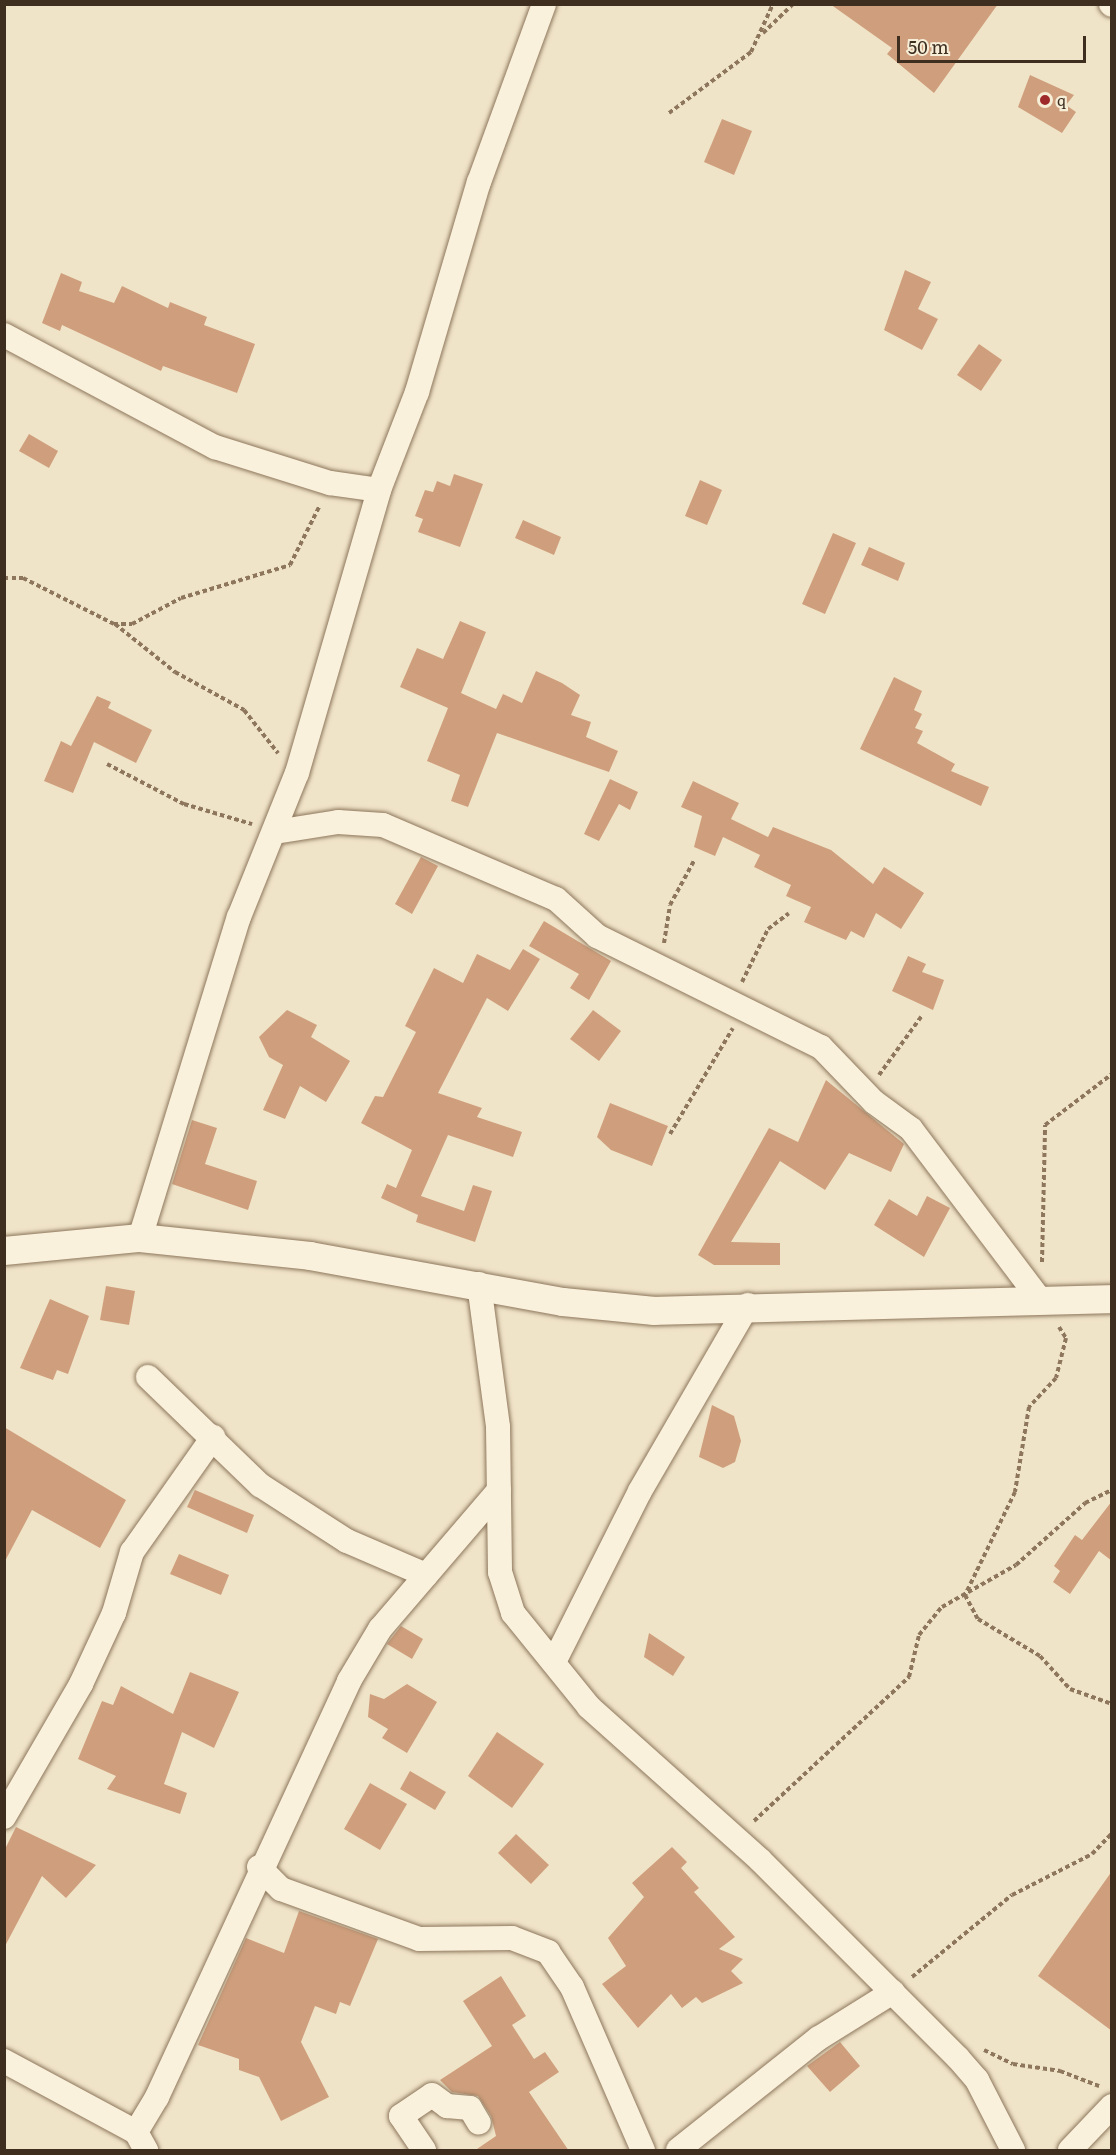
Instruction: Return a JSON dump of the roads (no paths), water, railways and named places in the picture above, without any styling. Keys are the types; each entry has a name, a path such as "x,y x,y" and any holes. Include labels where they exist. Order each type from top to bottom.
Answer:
{"street":[{"path":"140,1238 203,1026 297,773 379,490 417,392 479,182 544,4"},
{"path":"4,335 215,447 330,483 379,490"},
{"path":"275,832 338,822 383,825 556,898 597,936 662,964 820,1047 863,1090 911,1129 935,1156 1042,1302"},
{"path":"4,1251 140,1238 310,1256 479,1284 563,1302 655,1311 748,1305 1042,1302 1112,1299"},
{"path":"479,1284 498,1427 505,1599 588,1707 735,1838 893,1992 976,2080 1013,2151"},
{"path":"554,1662 640,1491 748,1305"},
{"path":"148,1377 261,1485 310,1520 426,1575"},
{"path":"4,1817 81,1684 114,1612 132,1552 213,1437"},
{"path":"4,2061 141,2141 157,2097 259,1867 349,1681 380,1629 499,1490"},
{"path":"259,1867 281,1889 419,1939 512,1938 548,1952 572,1987 643,2151"},
{"path":"678,2151 819,2038 893,1992"},
{"path":"424,2151 401,2116 432,2095 447,2106 470,2108 479,2123"},
{"path":"1070,2151 1112,2106"}],"place":[{"name":"q","path":"1045,100"}]}
